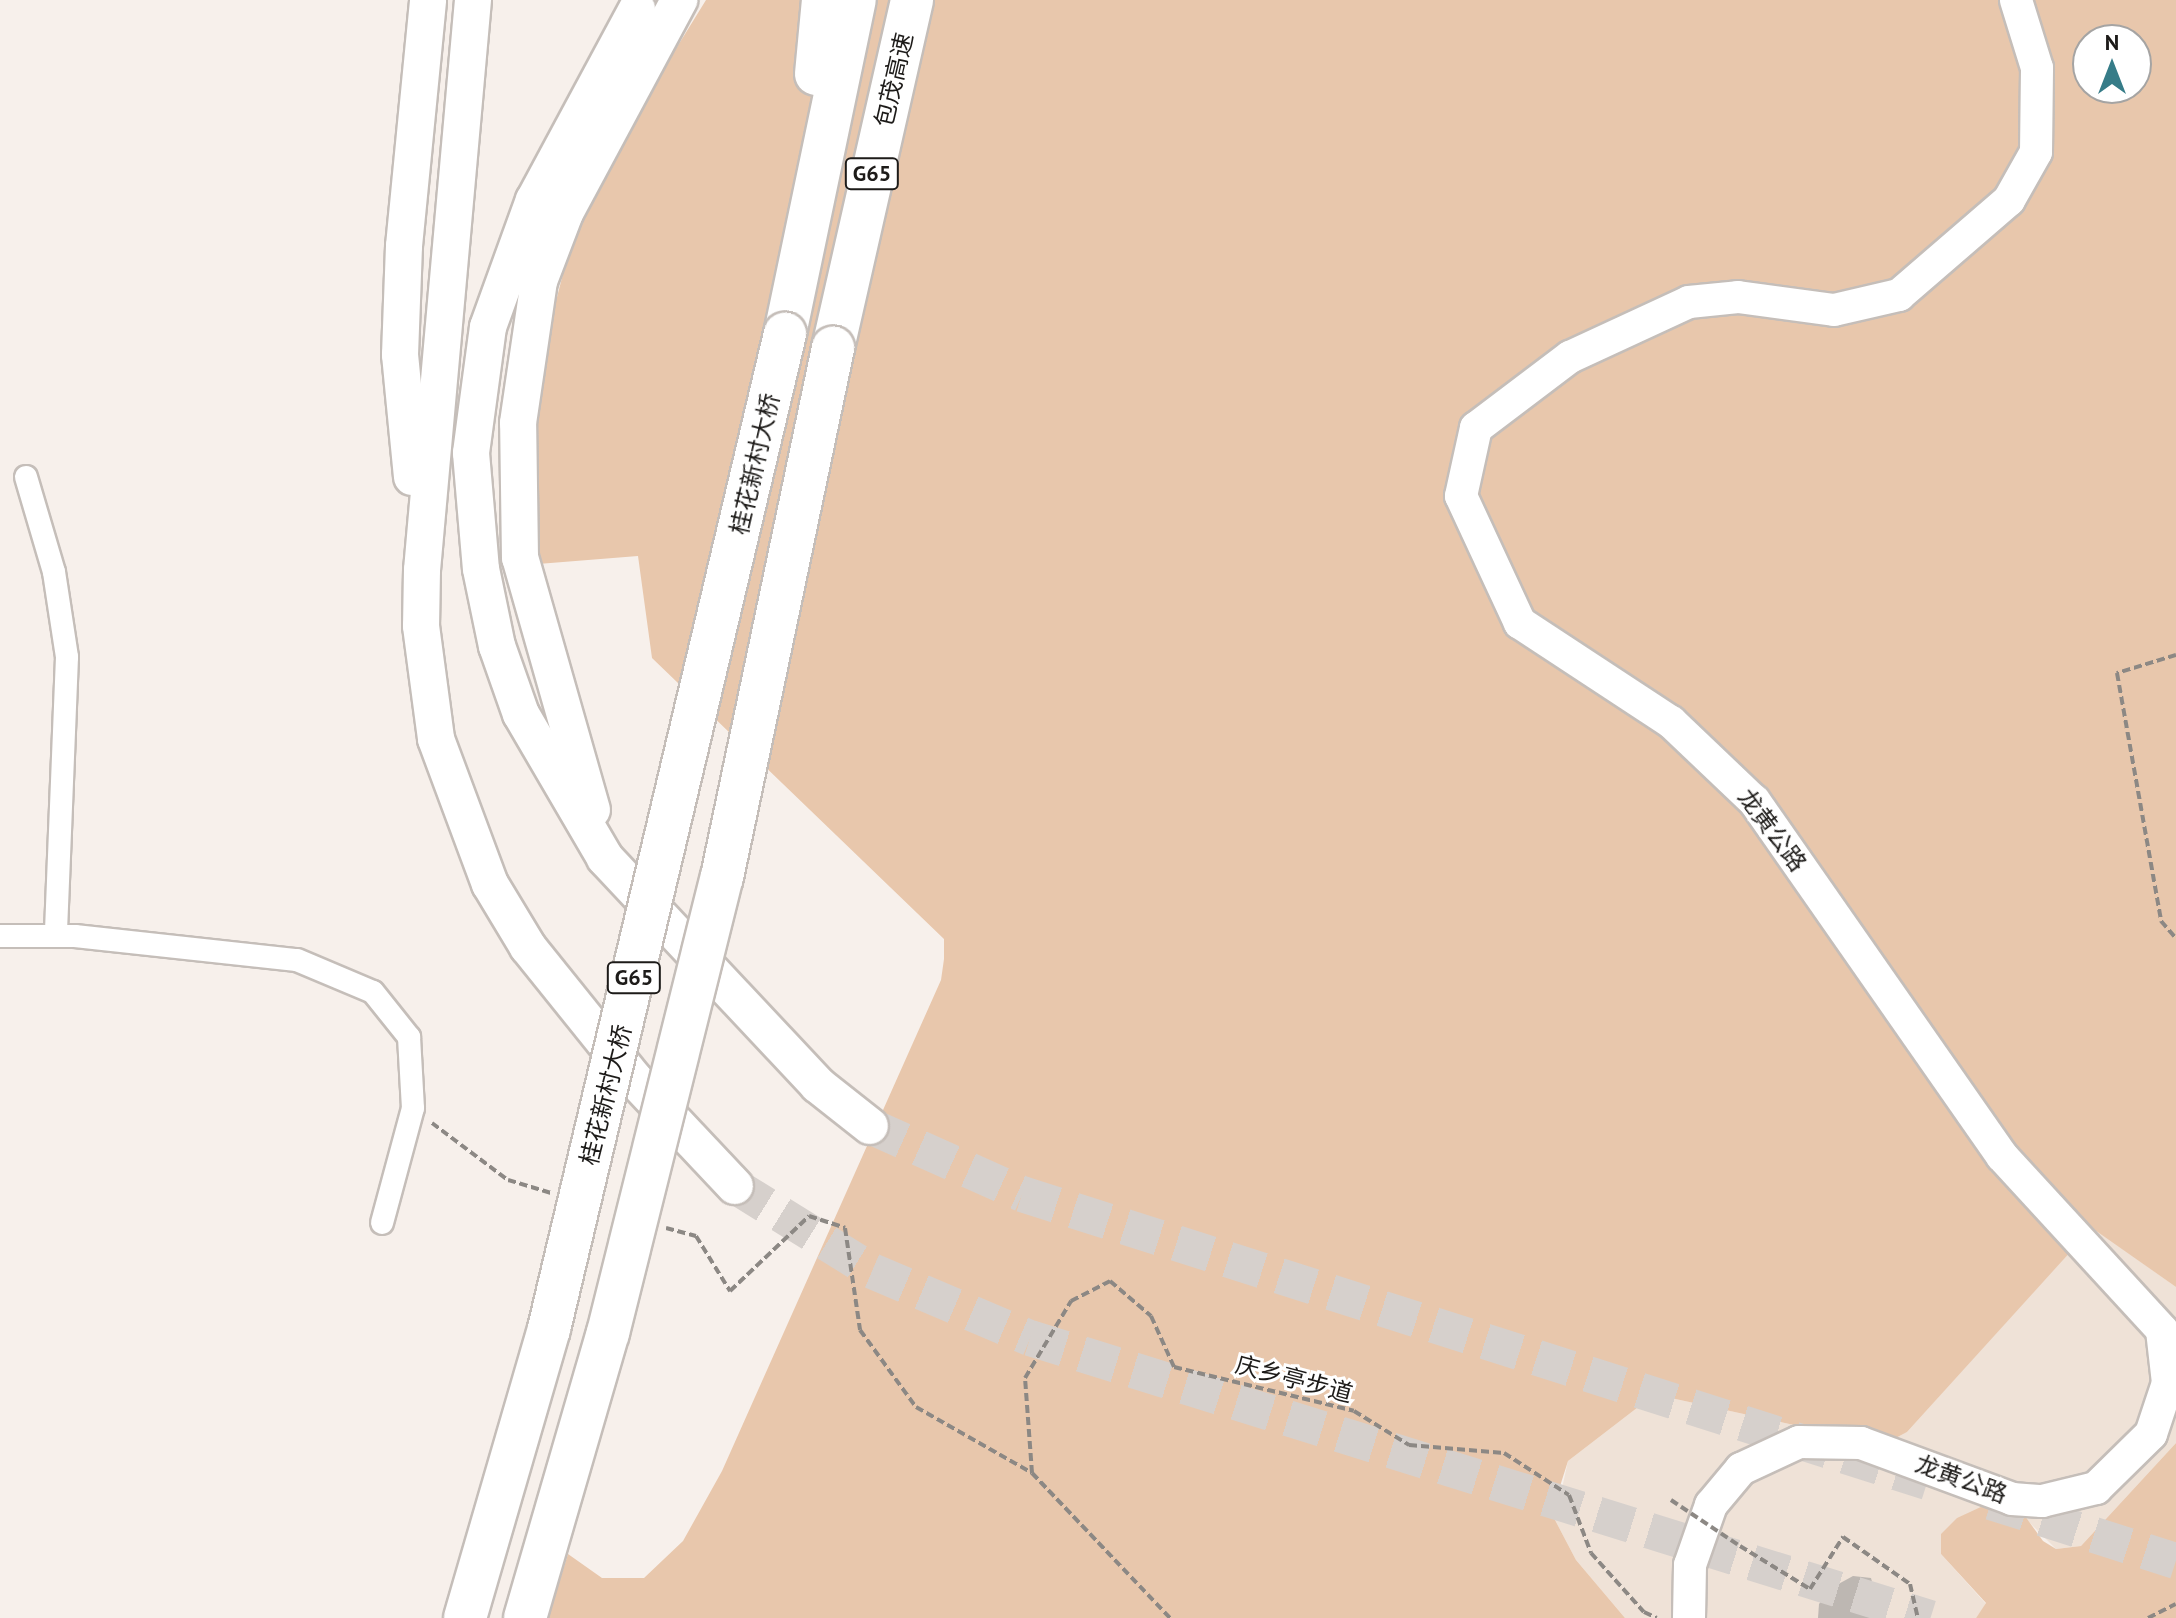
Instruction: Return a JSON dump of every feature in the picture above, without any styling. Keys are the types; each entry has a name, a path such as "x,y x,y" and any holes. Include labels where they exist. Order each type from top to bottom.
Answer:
{"highway":[{"path":"809,214 823,0"},
{"name":"G65","path":"809,214 855,0"},
{"name":"包茂高速","path":"525,1618 608,1333 722,877 833,348 912,0"},
{"name":"桂花新村大桥","path":"465,1618 553,1314 785,334 809,214"}],"main road":[{"path":"422,570 400,355 404,246 428,0"},
{"path":"473,0 422,570 421,626 436,739 490,884 528,947 634,1079 735,1186"},
{"path":"605,858 520,558 518,423 539,281 565,213 679,0"},
{"name":"龙黄公路","path":"1689,1618 1690,1565 1711,1505 1741,1469 1799,1442 1861,1443 2012,1499 2042,1501 2096,1488 2151,1434 2168,1383 2162,1330 2002,1156 1754,801 1671,722 1520,623 1461,496 1476,428 1570,357 1689,302 1738,297 1834,310 1899,295 2009,200 2036,152 2037,68 2016,0"},
{"path":"637,9 556,156 510,258 488,327 471,453 481,569 497,646 521,714 605,858 818,1085 870,1126"}],"street":[{"path":"26,477 54,572 67,657 56,935"},
{"path":"0,936 56,935 297,960 373,992 409,1037 413,1108 382,1223"}],"path":[{"path":"2176,655 2117,673 2161,921 2176,938"},
{"path":"413,1108 508,1180 566,1197"},
{"path":"653,1223 696,1236 730,1291 809,1216 845,1228 860,1330 916,1407 1032,1473 1170,1618"},
{"name":"庆乡亭步道","path":"1032,1473 1025,1378 1071,1301 1110,1281 1151,1316 1174,1367 1354,1411 1409,1445 1504,1453 1569,1495 1591,1553 1644,1612 1657,1618"},
{"path":"1671,1500 1810,1589 1843,1537 1910,1584 1918,1618"},
{"path":"2148,1618 2176,1604"}],"shaded area":[{"path":"706,0 2176,0 2176,1287 2092,1228 1907,1432 1892,1440 1871,1442 1662,1396 1646,1401 1568,1461 1555,1502 1555,1520 1576,1560 1625,1618 548,1618 568,1554 602,1578 644,1578 683,1541 722,1471 941,980 944,939 652,658 638,556 538,564 537,374 582,201"},
{"path":"2092,1227 2176,1287 2176,1443 2081,1546 2056,1549 2017,1510 1941,1554 1986,1604 1976,1618 1625,1618 1576,1560 1555,1520 1568,1461 1646,1401 1662,1396 1871,1442 1892,1440 1907,1432"},
{"path":"2176,1443 2176,1618 1976,1618 1986,1603 1941,1554 1941,1534 1957,1518 2009,1494 2043,1541 2056,1549 2081,1546"}],"building":[{"path":"1853,1576 1871,1578 1882,1618 1818,1618 1819,1604 1833,1587"}],"tunnel":[{"path":"870,1126 1022,1194 1927,1482"},
{"path":"735,1186 872,1271 1030,1338 1930,1618"},
{"path":"1991,1502 2176,1561"}]}
